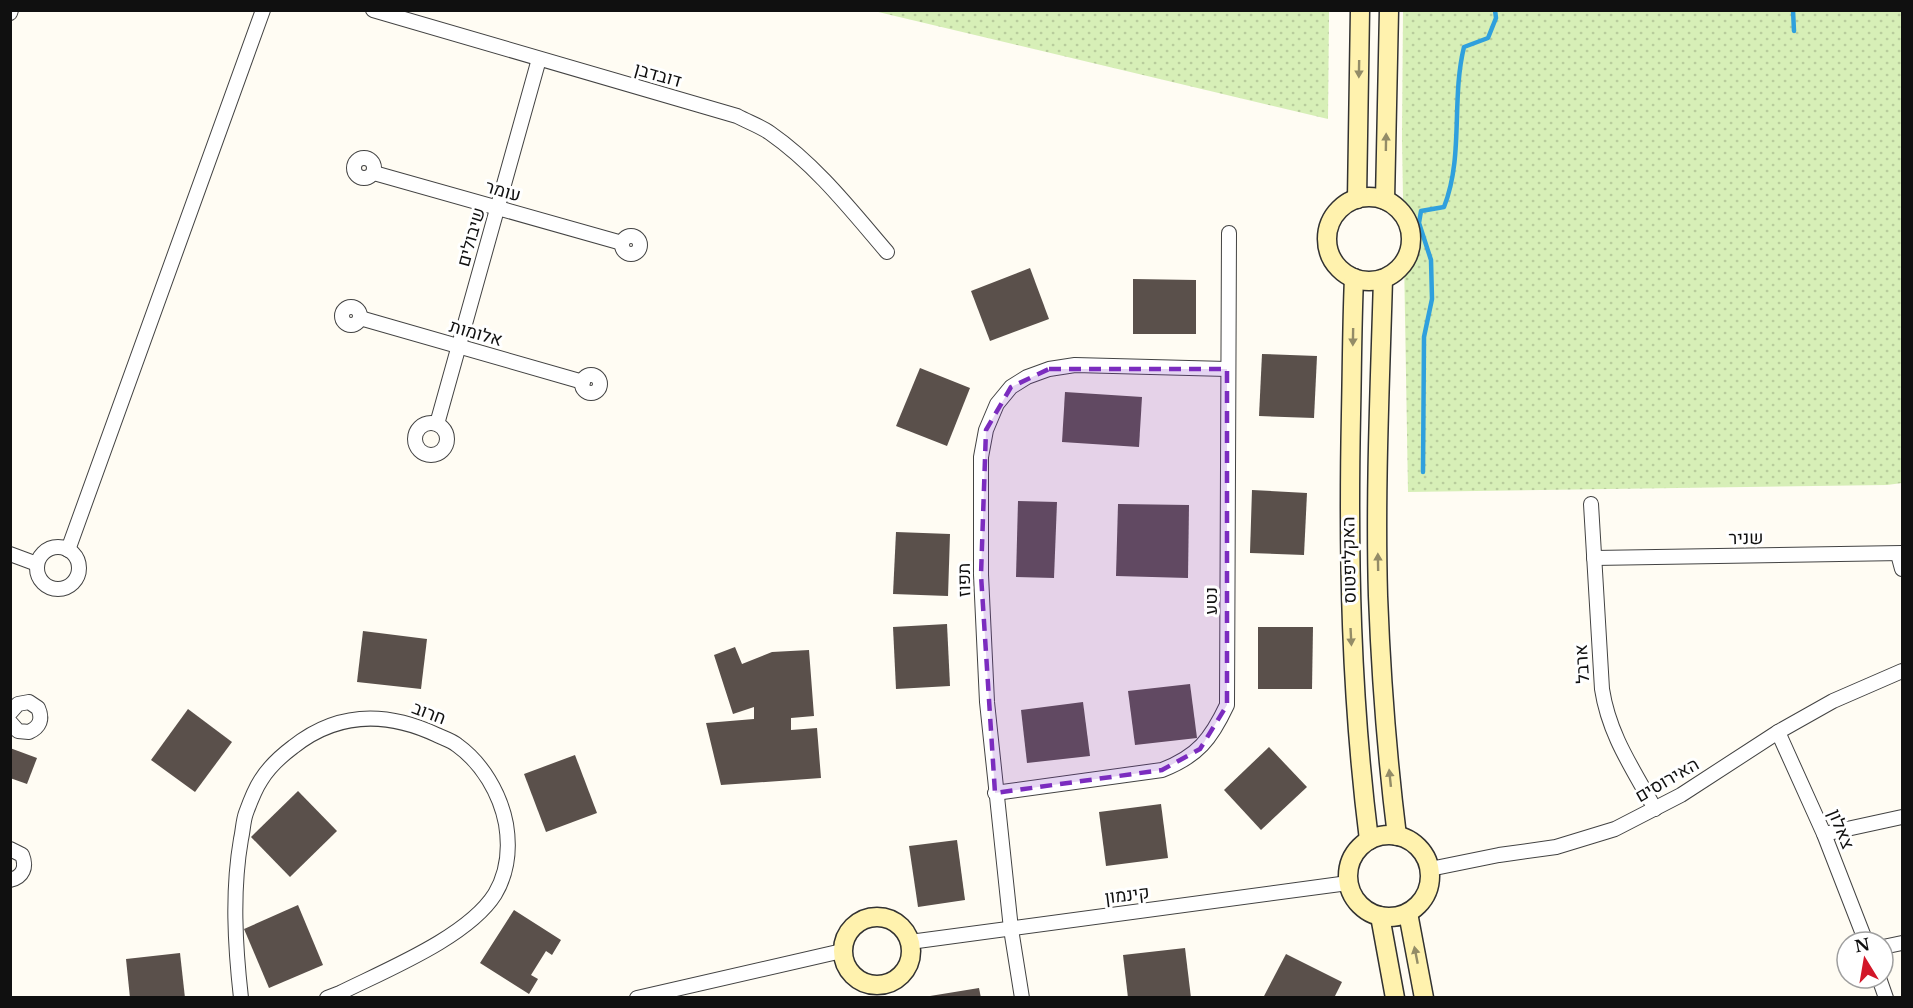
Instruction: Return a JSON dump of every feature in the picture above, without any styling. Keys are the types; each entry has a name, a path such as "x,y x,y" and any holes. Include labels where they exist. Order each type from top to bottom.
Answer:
{"main road":[{"path":"1357,199 1360,10"},
{"path":"1384,200 1389,10"},
{"path":"1357,199 1384,200 1397,208 1408,223 1411,237 1407,259 1389,277 1365,281 1354,278 1344,273 1332,259 1327,245 1331,222 1344,206 1357,199"},
{"name":"האקליפטוס","path":"1354,278 1349,590 1355,700 1369,840"},
{"name":"האקליפטוס","path":"1383,279 1378,595 1385,716 1397,836"},
{"path":"1379,836 1397,836 1408,839 1426,856 1431,869 1431,881 1422,901 1408,913 1386,918 1362,908 1352,897 1347,875 1355,852 1369,840 1379,836"},
{"path":"1408,913 1424,998"},
{"path":"1380,916 1395,998"},
{"path":"872,917 891,920 906,933 910,942 911,952 905,971 881,991 858,980 844,963 842,951 848,933 854,925 872,917"}],"street":[{"path":"68,550 263,10"},
{"name":"דובדבן","path":"373,10 737,116 768,132 794,152 825,181 887,252"},
{"name":"שיבולים","path":"437,424 538,59"},
{"name":"עומר","path":"374,172 622,243"},
{"name":"נטע","path":"995,793 1162,770 1182,762 1200,749 1216,729 1227,705 1229,232"},
{"name":"אלומות","path":"360,318 582,382"},
{"name":"תפוז","path":"1022,998 995,793 987,702 981,457 986,430 997,405 1011,387 1049,369 1075,365 1227,369"},
{"name":"ארבל","path":"1591,504 1602,689 1606,713 1618,744 1655,809"},
{"path":"60,547 68,550 77,559 79,569 75,581 70,586 56,589 45,585 37,573 37,564 46,550 60,547"},
{"name":"שניר","path":"1593,558 1900,553 1902,569"},
{"path":"10,554 37,564"},
{"name":"האירוסים","path":"1431,869 1557,847 1615,829 1682,795 1778,732 1833,701 1902,671"},
{"path":"10,722 18,731 29,732 38,726 41,719 38,708 29,702 18,704 11,713"},
{"name":"חרוב","path":"241,998 237,956 236,868 245,815 261,780 280,758 307,736 338,722 364,718 395,720 421,727 456,744 477,764 493,785 504,817 509,845 505,868 495,893 478,915 448,938 327,998"},
{"name":"צאלון","path":"1778,732 1824,834 1861,930"},
{"path":"1824,834 1902,817"},
{"path":"10,849 22,855 25,866 18,878 10,880"},
{"name":"קינמון","path":"910,942 1348,883"},
{"path":"637,998 842,951"}],"highlighted area":[{"path":"1049,369 1227,369 1227,705 1200,749 1162,770 995,793 981,575 986,430 1011,387"}],"green space":[{"path":"874,11 1329,11 1328,119"},
{"path":"1403,11 1902,11 1902,483 1408,492 1402,139"}],"building":[{"path":"1030,268 1049,319 990,341 971,291"},
{"path":"1133,279 1196,280 1196,334 1133,334"},
{"path":"1262,354 1317,356 1314,418 1259,416"},
{"path":"920,368 970,388 947,446 896,426"},
{"path":"1065,392 1142,397 1139,447 1062,442"},
{"path":"1252,490 1307,493 1304,555 1250,553"},
{"path":"1018,501 1057,502 1054,578 1016,577"},
{"path":"1118,504 1189,505 1188,578 1116,576"},
{"path":"896,532 950,534 948,596 893,594"},
{"path":"947,624 950,686 896,689 893,627"},
{"path":"1258,627 1313,627 1312,689 1258,689"},
{"path":"363,631 427,639 421,689 357,682"},
{"path":"735,647 742,664 772,652 809,650 814,716 791,718 791,730 817,728 821,778 721,785 706,723 754,719 754,707 733,714 714,655"},
{"path":"1190,684 1197,738 1135,745 1128,691"},
{"path":"1083,702 1090,756 1027,763 1021,710"},
{"path":"188,709 232,742 195,792 151,760"},
{"path":"1269,747 1307,787 1261,830 1224,790"},
{"path":"10,748 37,758 27,784 10,778"},
{"path":"575,755 597,813 546,832 524,774"},
{"path":"298,791 337,831 290,877 251,837"},
{"path":"1161,804 1168,858 1106,866 1099,812"},
{"path":"957,840 965,900 918,907 909,846"},
{"path":"298,905 323,965 269,988 244,929"},
{"path":"514,910 561,940 552,955 546,951 531,975 538,979 529,994 480,963"},
{"path":"1185,948 1191,998 1128,998 1123,955"},
{"path":"180,953 185,998 130,998 126,959"},
{"path":"1286,954 1342,982 1334,998 1263,998"},
{"path":"979,988 981,998 930,998 930,996"}],"waterway":[{"path":"1423,472 1424,337 1432,299 1431,260 1419,223 1421,211 1444,207 1454,168 1458,87 1464,47 1488,38 1496,18 1495,10"},
{"path":"1793,10 1794,31"}]}
